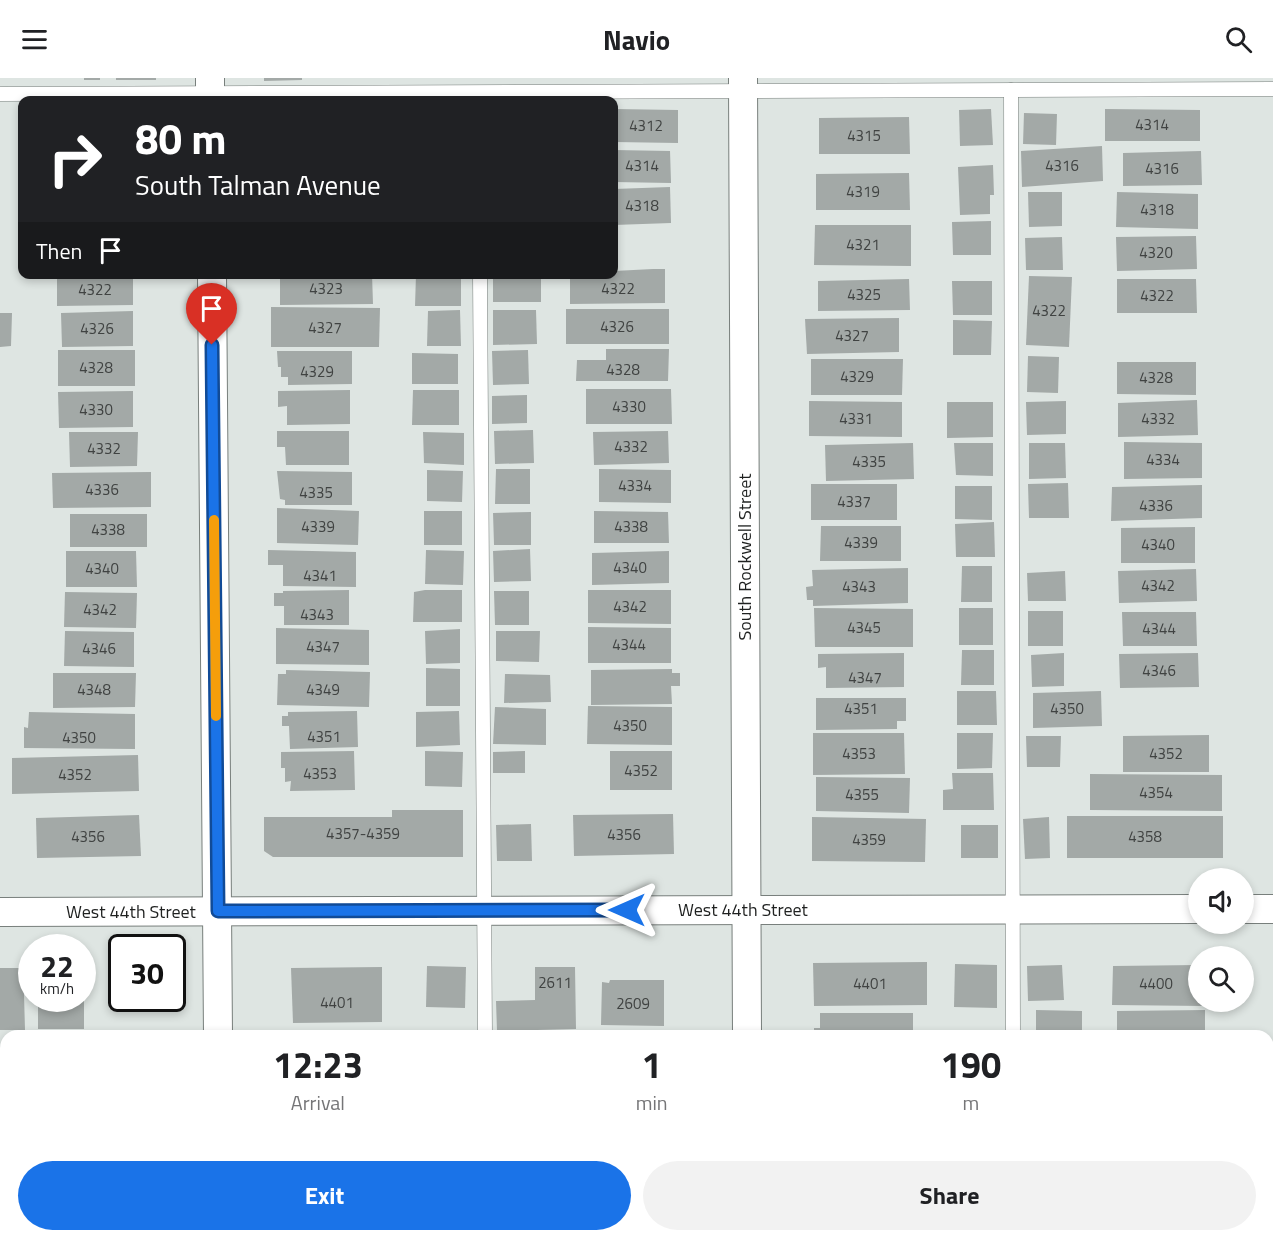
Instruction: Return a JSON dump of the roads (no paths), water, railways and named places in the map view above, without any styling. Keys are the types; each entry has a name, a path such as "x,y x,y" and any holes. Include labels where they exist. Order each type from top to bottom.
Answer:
{"street":[{"name":"South Rockwell Street","path":"743,85 747,1030"},
{"path":"212,279 218,1030"},
{"name":"West 44th Street","path":"0,912 1188,909"},
{"path":"1254,909 1273,909"}],"lane":[{"path":"0,94 210,91 478,96 743,85 1011,90 1273,89"},
{"path":"1011,90 1013,1030"},
{"path":"480,279 485,1030"}]}
